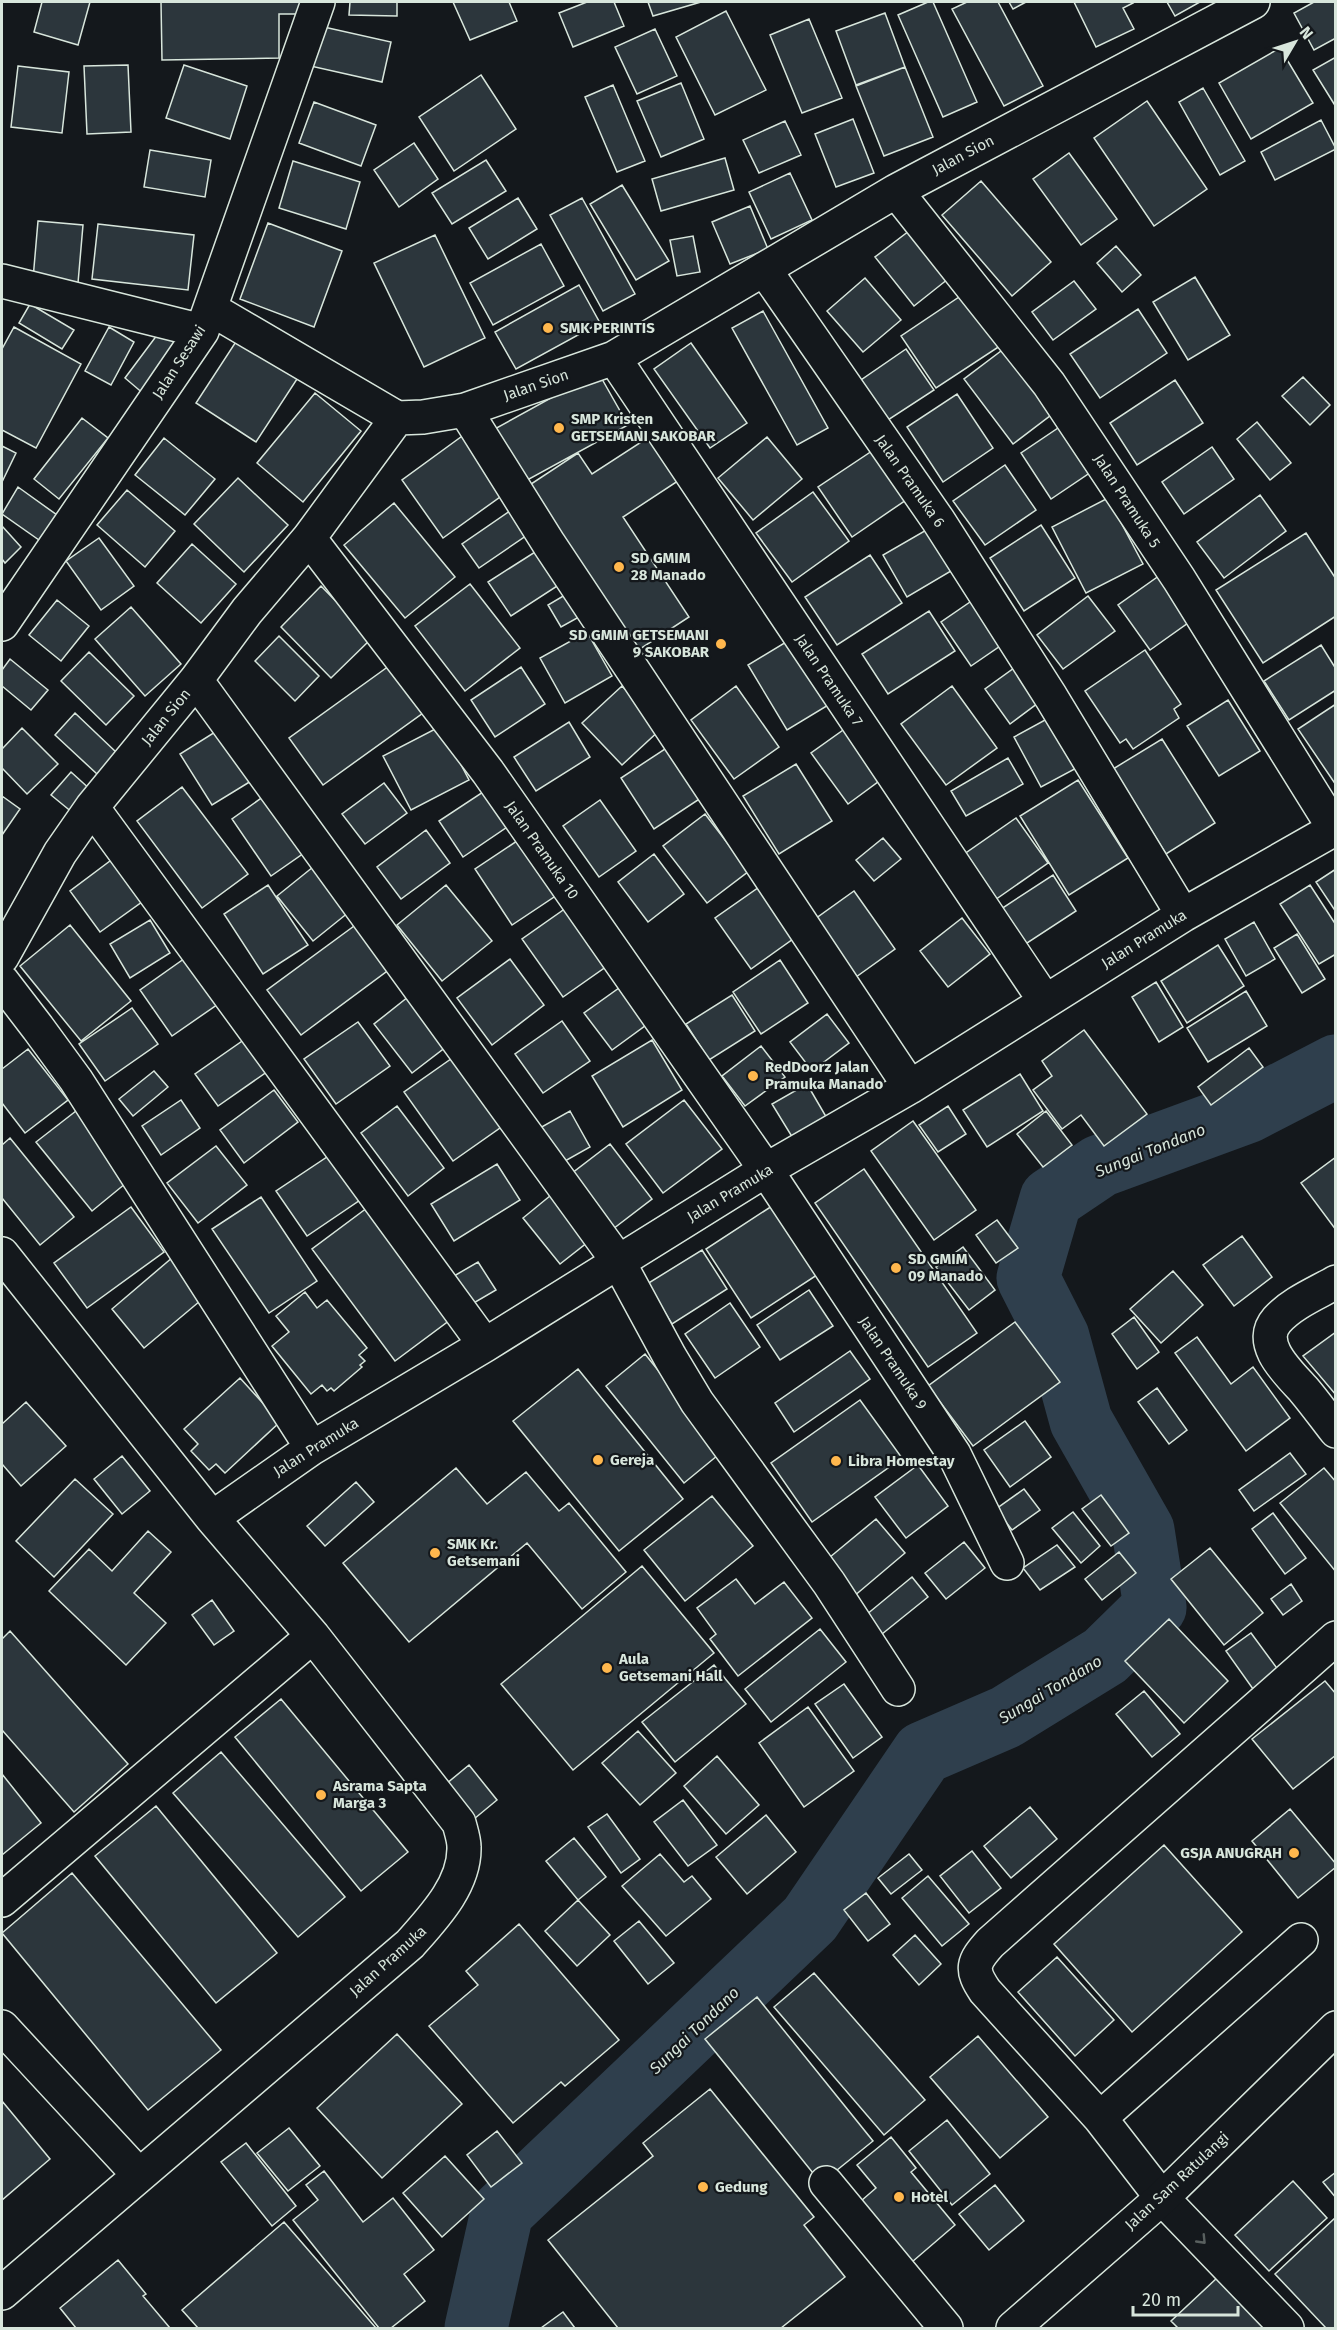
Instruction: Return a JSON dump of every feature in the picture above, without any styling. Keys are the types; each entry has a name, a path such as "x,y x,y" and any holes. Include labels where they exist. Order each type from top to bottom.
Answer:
{"street":[{"name":"Jalan Sesawi","path":"2,624 206,320 318,2"},
{"name":"Jalan Sion","path":"2,957 60,853 92,807 309,538 397,418 423,417 465,410 614,358 896,191 1253,2"},
{"name":"Jalan Pramuka 5","path":"896,191 1049,384 1179,579 1335,828"},
{"name":"Jalan Pramuka 6","path":"764,269 938,520 1051,697 1183,915"},
{"path":"2,281 206,320 397,418"},
{"name":"Jalan Pramuka 7","path":"614,358 1045,1001"},
{"path":"465,410 549,544 910,1087"},
{"name":"Jalan Pramuka 10","path":"309,538 488,772 766,1170"},
{"path":"196,680 618,1261 697,1402 829,1583 898,1689"},
{"path":"92,807 485,1346"},
{"name":"Jalan Pramuka","path":"2,2293 410,1944 433,1919 456,1882 464,1846 459,1823 313,1636 212,1518 312,1448 485,1346 766,1170 910,1087 1183,915 1335,828"},
{"path":"2,981 76,1080 312,1448"},
{"name":"Jalan Pramuka 9","path":"766,1170 954,1454 1006,1563"},
{"path":"2,1254 212,1518"},
{"path":"1335,1282 1290,1309 1276,1321 1270,1333 1273,1348 1282,1366 1305,1391 1335,1431"},
{"path":"2,1900 313,1636"},
{"path":"1287,2328 1162,2198 1100,2118 985,1991 977,1978 975,1966 977,1957 990,1943 1335,1638"},
{"path":"1100,2118 1301,1940"},
{"path":"2,2027 139,2175"},
{"name":"Jalan Sam Ratulangi","path":"1013,2328 1162,2198 1335,2028"},
{"path":"826,2183 946,2328"}],"building":[{"path":"42,2 90,2 78,45 34,32"},
{"path":"161,2 308,2 308,14 279,14 279,58 162,60"},
{"path":"350,2 397,2 397,16 349,15"},
{"path":"453,2 509,2 517,21 470,40"},
{"path":"587,2 614,2 624,26 573,47 559,13"},
{"path":"648,2 701,2 653,16"},
{"path":"933,2 977,102 943,117 898,15"},
{"path":"967,2 998,2 1043,86 1004,106 952,9"},
{"path":"1009,2 1026,2 1013,9"},
{"path":"1074,2 1132,2 1123,8 1134,29 1096,47"},
{"path":"1167,2 1200,2 1175,16"},
{"path":"1314,2 1336,2 1336,38 1314,50 1294,13"},
{"path":"726,11 766,90 715,115 676,37"},
{"path":"885,13 905,67 856,85 836,31"},
{"path":"809,19 842,98 802,113 770,35"},
{"path":"315,25 391,42 382,82 306,65"},
{"path":"655,29 677,76 637,94 615,47"},
{"path":"1280,48 1313,103 1251,139 1219,83"},
{"path":"1336,57 1336,107 1313,70"},
{"path":"128,65 131,132 87,134 84,66"},
{"path":"184,65 247,86 230,139 166,118"},
{"path":"18,66 69,72 62,133 11,127"},
{"path":"905,67 933,137 884,156 856,86"},
{"path":"481,75 516,129 454,171 419,117"},
{"path":"681,83 704,139 661,157 637,101"},
{"path":"613,85 645,161 617,172 585,97"},
{"path":"1203,88 1245,161 1220,175 1179,102"},
{"path":"1147,101 1207,189 1154,226 1094,138"},
{"path":"314,102 376,125 361,166 299,143"},
{"path":"853,119 874,173 836,187 815,134"},
{"path":"1321,120 1336,149 1275,180 1261,152"},
{"path":"785,121 801,155 759,173 743,140"},
{"path":"414,143 438,179 399,207 374,170"},
{"path":"150,150 211,160 205,197 144,187"},
{"path":"1069,153 1117,219 1081,245 1033,179"},
{"path":"725,158 734,190 661,211 652,179"},
{"path":"486,160 506,191 452,224 432,193"},
{"path":"293,161 360,182 346,229 279,208"},
{"path":"790,173 812,220 771,239 749,192"},
{"path":"981,181 1051,262 1012,296 942,215"},
{"path":"622,185 669,261 636,280 590,204"},
{"path":"518,198 537,229 488,259 469,228"},
{"path":"582,198 635,294 603,311 550,215"},
{"path":"750,206 768,249 730,264 712,222"},
{"path":"38,221 83,225 78,283 33,279"},
{"path":"268,223 342,251 314,327 240,299"},
{"path":"98,224 194,235 188,290 92,279"},
{"path":"909,231 948,279 914,306 875,257"},
{"path":"435,235 485,338 424,367 374,263"},
{"path":"693,236 700,272 677,276 670,240"},
{"path":"541,244 564,286 493,325 470,283"},
{"path":"1116,246 1141,275 1122,292 1097,263"},
{"path":"1195,277 1230,335 1188,360 1153,302"},
{"path":"865,278 901,320 863,352 827,311"},
{"path":"1074,281 1096,309 1053,340 1032,312"},
{"name":"SMK PERINTIS","path":"579,285 600,323 516,369 495,332"},
{"path":"968,291 1003,344 936,388 901,336"},
{"path":"30,304 74,330 62,349 19,323"},
{"path":"1138,309 1167,353 1100,398 1070,354"},
{"path":"763,311 828,428 797,445 732,328"},
{"path":"14,327 81,364 36,448 2,430 2,349"},
{"path":"109,327 134,342 111,385 85,371"},
{"path":"163,327 184,343 145,395 125,378"},
{"path":"239,337 299,376 256,442 196,403"},
{"path":"691,343 747,423 710,448 654,369"},
{"path":"1005,348 1055,412 1013,444 964,379"},
{"path":"906,349 934,390 888,420 861,380"},
{"name":"SMP Kristen GETSEMANI SAKOBAR","path":"598,372 628,425 520,484 491,431"},
{"path":"1303,377 1330,405 1310,425 1282,396"},
{"path":"1175,380 1203,423 1137,465 1110,423"},
{"path":"315,393 361,431 303,502 257,463"},
{"path":"957,394 993,448 943,482 907,427"},
{"path":"82,418 108,438 59,499 34,479"},
{"path":"1067,422 1097,468 1051,499 1021,453"},
{"path":"1257,422 1291,463 1270,480 1237,439"},
{"name":"SD GMIM 28 Manado","path":"655,433 684,477 623,517 689,617 637,651 528,486 578,453 592,474"},
{"path":"465,434 507,492 443,538 402,480"},
{"path":"767,437 802,479 753,520 718,478"},
{"path":"164,438 215,479 185,515 135,475"},
{"path":"2,446 16,453 2,482"},
{"path":"1212,447 1234,479 1184,514 1162,482"},
{"path":"872,451 906,500 852,537 818,487"},
{"path":"1005,465 1036,510 985,545 953,501"},
{"path":"238,478 288,525 244,572 194,524"},
{"path":"18,487 57,515 39,540 2,514"},
{"path":"127,490 175,531 145,567 97,525"},
{"path":"813,492 849,541 792,582 756,533"},
{"path":"1260,495 1286,531 1224,578 1197,542"},
{"path":"1108,498 1143,564 1086,593 1052,527"},
{"path":"394,503 455,577 405,618 344,545"},
{"path":"520,504 536,529 479,568 462,544"},
{"path":"1041,525 1075,578 1024,611 990,558"},
{"path":"2,526 21,547 5,563 2,559"},
{"path":"928,529 951,571 907,597 883,555"},
{"path":"1306,533 1336,579 1336,616 1263,663 1216,590"},
{"path":"99,538 134,586 101,610 66,561"},
{"path":"192,544 236,584 201,623 157,583"},
{"path":"546,545 568,579 511,616 488,582"},
{"path":"870,555 902,603 837,645 805,597"},
{"path":"1163,573 1195,618 1150,650 1118,605"},
{"path":"470,584 520,648 465,691 415,626"},
{"path":"321,586 372,638 331,678 281,627"},
{"path":"575,589 588,612 561,627 548,605"},
{"path":"1088,596 1115,631 1063,669 1037,635"},
{"path":"57,600 89,626 61,661 29,635"},
{"path":"973,600 1003,644 971,666 941,622"},
{"path":"131,607 181,664 145,696 95,639"},
{"path":"929,611 955,651 888,694 862,654"},
{"path":"587,632 612,676 565,703 540,658"},
{"path":"279,636 319,676 295,701 255,661"},
{"path":"791,639 830,704 787,730 748,665"},
{"path":"1321,645 1336,669 1336,690 1289,720 1264,681"},
{"path":"1145,650 1181,704 1174,709 1179,718 1133,749 1126,739 1120,743 1085,691"},
{"path":"89,652 134,696 106,725 61,681"},
{"path":"10,659 48,690 31,710 2,686 2,670"},
{"path":"1021,663 1046,697 1010,724 985,689"},
{"path":"389,666 423,713 323,785 289,738"},
{"path":"521,667 545,704 495,737 471,700"},
{"path":"622,686 662,728 622,765 582,723"},
{"path":"736,686 779,747 734,779 691,720"},
{"path":"952,686 997,748 946,785 901,724"},
{"path":"1228,700 1260,751 1219,776 1187,726"},
{"path":"1336,704 1336,785 1298,729"},
{"path":"75,713 117,753 97,774 55,735"},
{"path":"1056,714 1084,764 1041,787 1014,737"},
{"path":"569,722 590,757 536,791 514,757"},
{"path":"853,723 890,773 848,804 811,753"},
{"path":"441,726 469,780 411,810 383,756"},
{"path":"223,727 256,778 212,805 180,754"},
{"path":"22,728 58,764 27,794 2,768 2,749"},
{"path":"1162,739 1215,823 1166,854 1113,769"},
{"path":"674,743 707,794 654,829 621,778"},
{"path":"1008,758 1023,784 966,816 951,791"},
{"path":"796,764 832,821 779,854 743,796"},
{"path":"71,772 92,791 73,813 51,795"},
{"path":"1078,780 1128,858 1069,895 1020,816"},
{"path":"384,783 407,813 365,844 342,814"},
{"path":"182,787 248,874 202,908 137,821"},
{"path":"489,788 513,823 463,857 439,821"},
{"path":"274,789 314,846 271,876 232,819"},
{"path":"2,796 20,809 2,835"},
{"path":"600,800 636,851 599,877 563,826"},
{"path":"705,814 749,871 707,903 663,846"},
{"path":"1016,818 1048,863 992,902 960,857"},
{"path":"426,830 450,863 401,899 377,867"},
{"path":"529,833 566,889 512,925 475,869"},
{"path":"883,838 901,859 874,881 856,860"},
{"path":"122,852 153,894 100,932 70,891"},
{"path":"654,854 684,894 648,922 618,882"},
{"path":"318,863 354,908 313,941 277,896"},
{"path":"1336,869 1336,912 1316,882"},
{"path":"1053,875 1076,911 1021,947 998,911"},
{"path":"765,883 800,934 751,969 715,918"},
{"path":"268,885 308,945 263,974 224,914"},
{"path":"446,885 492,941 442,981 397,925"},
{"path":"1310,885 1336,925 1336,954 1319,964 1280,904"},
{"path":"854,891 895,949 856,977 815,919"},
{"path":"576,901 617,959 563,997 522,939"},
{"path":"365,918 398,963 301,1035 267,990"},
{"path":"962,918 990,954 948,987 920,951"},
{"path":"150,920 170,953 130,978 110,944"},
{"path":"1254,922 1275,959 1246,976 1225,939"},
{"path":"70,925 131,1001 81,1041 20,966"},
{"path":"1297,934 1325,979 1302,993 1274,948"},
{"path":"1218,945 1244,986 1187,1023 1161,981"},
{"path":"188,956 221,1002 172,1036 140,990"},
{"path":"510,959 544,1005 492,1045 457,998"},
{"path":"780,960 808,1003 761,1034 733,992"},
{"path":"1156,982 1183,1027 1159,1042 1132,997"},
{"path":"626,983 653,1020 612,1050 584,1013"},
{"path":"1246,991 1267,1026 1208,1062 1187,1028"},
{"path":"413,993 451,1043 412,1073 374,1024"},
{"path":"732,995 755,1031 709,1060 686,1024"},
{"path":"132,1008 158,1044 105,1081 79,1044"},
{"path":"827,1014 849,1043 812,1071 790,1042"},
{"path":"562,1021 590,1061 543,1093 515,1054"},
{"path":"358,1022 390,1066 336,1104 304,1059"},
{"path":"1084,1030 1147,1114 1104,1146 1081,1115 1062,1129 1033,1090 1052,1076 1042,1061"},
{"path":"248,1037 271,1069 218,1106 195,1074"},
{"path":"652,1040 682,1090 623,1127 592,1076"},
{"name":"RedDoorz Jalan Pramuka Manado","path":"761,1046 785,1077 745,1106 722,1076"},
{"path":"1249,1048 1263,1067 1211,1105 1198,1087"},
{"path":"28,1049 68,1100 25,1133 2,1103 2,1069"},
{"path":"458,1054 507,1123 453,1161 404,1092"},
{"path":"154,1071 168,1087 133,1116 119,1099"},
{"path":"1020,1074 1043,1111 987,1147 963,1110"},
{"path":"807,1084 828,1120 794,1140 772,1104"},
{"path":"274,1090 298,1122 244,1163 220,1130"},
{"path":"181,1100 200,1128 161,1155 142,1126"},
{"path":"684,1100 722,1149 663,1193 626,1144"},
{"path":"397,1106 444,1168 408,1196 361,1133"},
{"path":"948,1106 966,1134 938,1152 919,1125"},
{"path":"76,1111 131,1179 92,1211 36,1142"},
{"path":"570,1111 590,1147 558,1165 538,1129"},
{"path":"1046,1111 1072,1145 1043,1167 1017,1134"},
{"path":"913,1121 976,1210 934,1240 871,1151"},
{"path":"10,1138 74,1217 40,1245 2,1198 2,1145"},
{"path":"610,1144 652,1199 609,1232 567,1177"},
{"path":"216,1146 247,1185 198,1223 167,1183"},
{"path":"336,1151 366,1196 307,1236 276,1191"},
{"path":"1336,1157 1336,1230 1301,1183"},
{"path":"497,1164 520,1200 454,1241 431,1204"},
{"name":"SD GMIM 09 Manado","path":"864,1169 977,1333 928,1367 815,1203"},
{"path":"556,1191 593,1238 560,1264 523,1218"},
{"path":"261,1197 317,1281 269,1313 212,1229"},
{"path":"375,1202 458,1314 395,1361 312,1249"},
{"path":"772,1206 817,1275 751,1318 706,1249"},
{"path":"131,1207 164,1252 87,1308 54,1263"},
{"path":"997,1220 1018,1248 996,1263 976,1235"},
{"path":"1242,1236 1272,1277 1234,1306 1203,1265"},
{"path":"963,1247 995,1290 969,1310 936,1267"},
{"path":"702,1250 727,1289 672,1324 647,1284"},
{"path":"173,1257 206,1296 144,1348 112,1309"},
{"path":"478,1262 496,1290 472,1304 454,1276"},
{"path":"1173,1271 1203,1305 1161,1343 1130,1309"},
{"path":"809,1290 833,1326 780,1360 757,1325"},
{"path":"305,1292 317,1308 327,1300 367,1348 359,1355 365,1361 360,1365 362,1367 334,1391 331,1388 327,1391 322,1385 311,1394 272,1346 289,1332 276,1316"},
{"path":"730,1303 760,1347 715,1378 685,1334"},
{"path":"1134,1317 1159,1352 1137,1369 1112,1334"},
{"path":"1015,1322 1060,1382 973,1446 928,1386"},
{"path":"1336,1332 1336,1395 1303,1356"},
{"path":"1197,1337 1231,1384 1253,1367 1290,1418 1246,1451 1175,1353"},
{"path":"850,1351 870,1379 794,1432 775,1403"},
{"path":"645,1354 723,1451 684,1483 606,1386"},
{"name":"Gereja","path":"578,1369 683,1499 619,1551 513,1421"},
{"path":"240,1378 280,1422 225,1473 216,1464 209,1470 191,1451 198,1444 184,1429"},
{"path":"1157,1388 1187,1430 1169,1444 1138,1402"},
{"name":"Libra Homestay","path":"860,1400 902,1458 812,1522 771,1463"},
{"path":"26,1402 66,1446 21,1486 2,1464 2,1424"},
{"path":"1025,1421 1051,1457 1010,1487 984,1450"},
{"path":"1290,1453 1306,1474 1254,1511 1239,1490"},
{"path":"122,1456 150,1491 122,1514 94,1479"},
{"path":"918,1465 948,1506 906,1538 875,1497"},
{"name":"SMK Kr. Getsemani","path":"456,1468 487,1504 526,1472 559,1511 569,1503 626,1572 582,1609 527,1543 409,1642 343,1563"},
{"path":"1324,1468 1336,1482 1336,1572 1280,1503"},
{"path":"75,1479 113,1514 54,1577 16,1541"},
{"path":"356,1482 374,1502 325,1546 307,1526"},
{"path":"1024,1489 1040,1510 1012,1530 996,1509"},
{"path":"1101,1495 1129,1533 1111,1546 1082,1509"},
{"path":"712,1496 753,1546 685,1601 644,1550"},
{"path":"1073,1512 1100,1546 1081,1563 1052,1528"},
{"path":"1273,1513 1306,1558 1285,1574 1252,1529"},
{"path":"876,1519 905,1553 853,1597 824,1562"},
{"path":"148,1531 171,1552 134,1593 166,1623 126,1665 49,1591 89,1549 112,1571"},
{"path":"964,1542 985,1568 946,1599 925,1573"},
{"path":"1057,1545 1075,1567 1040,1590 1023,1568"},
{"path":"1210,1548 1263,1613 1224,1645 1171,1579"},
{"path":"1119,1552 1136,1573 1102,1600 1085,1579"},
{"name":"Aula Getsemani Hall","path":"642,1566 714,1653 573,1770 501,1684"},
{"path":"912,1577 928,1597 882,1634 866,1615"},
{"path":"736,1579 755,1604 784,1582 812,1618 738,1676 710,1639 716,1634 697,1608"},
{"path":"1291,1584 1302,1601 1283,1615 1271,1599"},
{"path":"212,1600 234,1631 214,1645 192,1615"},
{"path":"1169,1619 1228,1681 1184,1723 1125,1661"},
{"path":"820,1629 846,1662 771,1722 745,1689"},
{"path":"10,1631 128,1764 74,1812 2,1730 2,1639"},
{"path":"1251,1633 1279,1671 1253,1689 1226,1651"},
{"path":"714,1665 746,1704 675,1762 642,1722"},
{"path":"1325,1681 1336,1694 1336,1755 1293,1789 1252,1739"},
{"path":"844,1684 882,1737 853,1758 815,1704"},
{"path":"1144,1691 1180,1734 1152,1757 1116,1714"},
{"name":"Asrama Sapta Marga 3","path":"281,1699 408,1852 361,1891 235,1737"},
{"path":"808,1707 854,1771 804,1807 759,1743"},
{"path":"638,1731 676,1773 640,1805 602,1763"},
{"path":"221,1752 345,1897 298,1937 173,1793"},
{"path":"717,1756 759,1805 726,1834 684,1786"},
{"path":"469,1765 497,1800 474,1819 446,1784"},
{"path":"2,1774 41,1823 2,1855"},
{"path":"683,1800 717,1845 688,1866 654,1822"},
{"path":"156,1806 277,1953 216,2003 95,1856"},
{"path":"1030,1807 1057,1839 1011,1878 984,1846"},
{"name":"GSJA ANUGRAH","path":"1290,1809 1336,1864 1336,1867 1298,1898 1252,1841"},
{"path":"607,1814 640,1859 621,1873 588,1827"},
{"path":"766,1815 796,1852 747,1894 716,1857"},
{"path":"574,1838 606,1877 578,1900 546,1861"},
{"path":"1164,1845 1242,1932 1132,2032 1054,1944"},
{"path":"972,1851 1001,1888 969,1913 940,1876"},
{"path":"660,1854 684,1882 692,1876 711,1899 666,1936 622,1886"},
{"path":"909,1854 922,1870 891,1894 878,1878"},
{"path":"72,1873 221,2050 148,2110 2,1933"},
{"path":"928,1876 969,1924 942,1946 902,1898"},
{"path":"866,1893 890,1924 868,1941 844,1910"},
{"path":"578,1900 610,1935 577,1966 545,1931"},
{"path":"639,1921 674,1963 648,1984 614,1941"},
{"path":"519,1924 619,2040 565,2086 561,2082 513,2123 429,2026 478,1985 466,1971"},
{"path":"915,1935 941,1964 919,1985 893,1955"},
{"path":"1057,1957 1114,2020 1075,2056 1018,1992"},
{"path":"814,1973 925,2100 884,2135 774,2007"},
{"path":"757,1997 873,2141 821,2183 705,2039"},
{"path":"397,2034 462,2104 382,2178 317,2108"},
{"path":"978,2036 1048,2117 1000,2158 930,2077"},
{"name":"Gedung","path":"710,2089 814,2217 804,2225 845,2277 781,2328 618,2328 548,2240 653,2156 643,2143"},
{"path":"2,2101 50,2159 2,2200"},
{"path":"947,2120 990,2174 952,2205 909,2151"},
{"path":"289,2128 320,2166 288,2191 257,2153"},
{"path":"497,2131 522,2163 491,2187 467,2155"},
{"name":"Hotel","path":"891,2137 916,2168 911,2172 955,2225 905,2268 854,2207 876,2188 857,2165"},
{"path":"246,2143 296,2206 272,2226 221,2162"},
{"path":"445,2156 484,2199 442,2237 403,2193"},
{"path":"324,2171 363,2222 393,2198 434,2250 404,2274 425,2301 391,2328 379,2328 293,2220 318,2200 306,2185"},
{"path":"1336,2172 1336,2198 1323,2182"},
{"path":"1293,2181 1327,2218 1269,2271 1235,2235"},
{"path":"995,2185 1024,2221 989,2250 959,2214"},
{"path":"1335,2218 1336,2328 1326,2328 1275,2274"},
{"path":"284,2222 376,2328 198,2328 182,2310"},
{"path":"118,2260 146,2294 143,2296 170,2328 76,2328 60,2308"},
{"path":"1218,2277 1266,2328 1178,2328 1171,2321"},
{"path":"563,2312 575,2328 541,2328"}],"waterway":[{"name":"Sungai Tondano","path":"476,2328 502,2212 810,1919 923,1753 1006,1717 1105,1656 1155,1607 1143,1530 1081,1421 1058,1337 1028,1278 1051,1199 1100,1166 1247,1112 1336,1066"}],"place":[{"name":"SMK PERINTIS","path":"548,328"},
{"name":"SMP Kristen GETSEMANI SAKOBAR","path":"559,428"},
{"name":"SD GMIM 28 Manado","path":"619,567"},
{"name":"SD GMIM GETSEMANI 9 SAKOBAR","path":"721,644"},
{"name":"RedDoorz Jalan Pramuka Manado","path":"753,1076"},
{"name":"SD GMIM 09 Manado","path":"896,1268"},
{"name":"Gereja","path":"598,1460"},
{"name":"Libra Homestay","path":"836,1461"},
{"name":"SMK Kr. Getsemani","path":"435,1553"},
{"name":"Aula Getsemani Hall","path":"607,1668"},
{"name":"Asrama Sapta Marga 3","path":"321,1795"},
{"name":"GSJA ANUGRAH","path":"1294,1853"},
{"name":"Gedung","path":"703,2187"},
{"name":"Hotel","path":"899,2197"}]}
